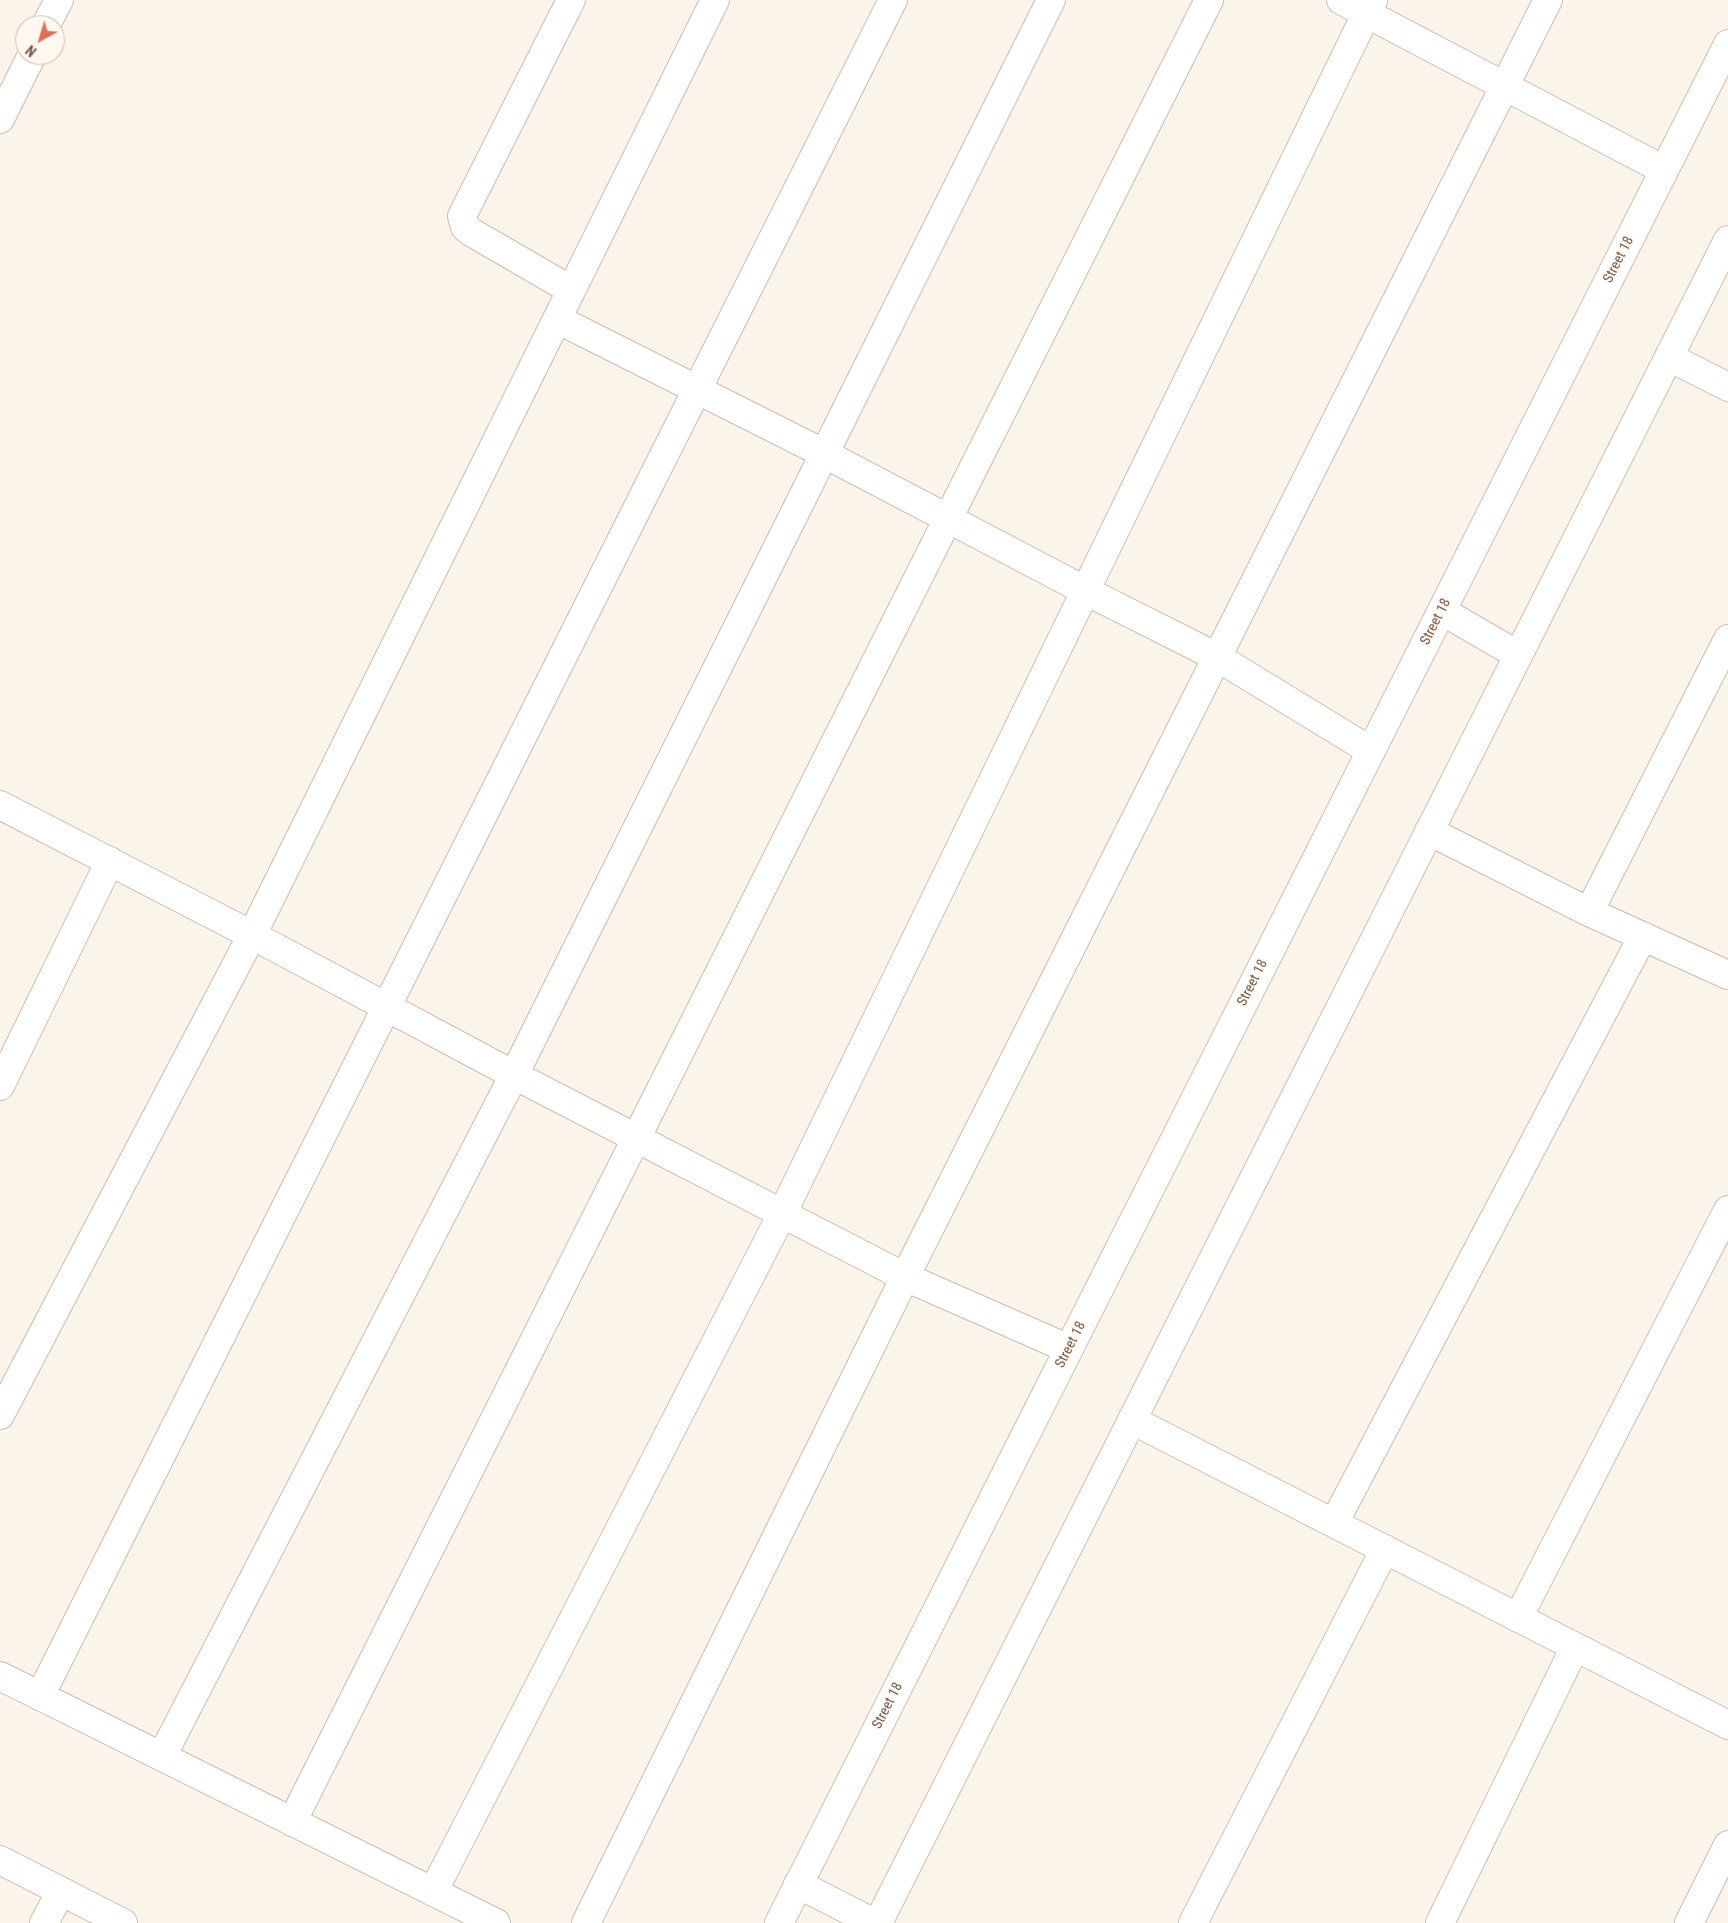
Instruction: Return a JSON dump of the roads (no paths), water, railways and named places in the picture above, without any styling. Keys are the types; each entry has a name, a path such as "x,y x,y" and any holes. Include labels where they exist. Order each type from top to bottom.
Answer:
{"street":[{"path":"51,15 59,0"},
{"path":"571,0 462,216 465,227 471,232 571,290"},
{"path":"0,1415 252,935 715,0"},
{"path":"40,1696 893,0"},
{"path":"162,1756 514,1075 1051,0"},
{"path":"292,1822 1209,0"},
{"path":"1341,0 1370,7 1504,86 1664,170"},
{"path":"586,1923 905,1277 1548,0"},
{"path":"433,1892 782,1214 1370,7"},
{"name":"Street 18","path":"779,1923 1728,44"},
{"path":"0,119 27,65"},
{"path":"798,1884 876,1923 1728,240"},
{"path":"557,319 825,454 1086,591 1217,657 1371,751"},
{"path":"1669,357 1728,387"},
{"path":"1442,610 1518,655"},
{"path":"1589,912 1728,639"},
{"path":"0,805 252,935 514,1075 905,1277 1069,1349"},
{"path":"1429,831 1589,912 1728,975"},
{"path":"0,1086 110,862"},
{"path":"1334,1524 1644,936"},
{"path":"1518,1618 1728,1210"},
{"path":"1132,1420 1575,1647 1726,1719"},
{"path":"1193,1923 1385,1549"},
{"path":"1440,1923 1575,1647"},
{"path":"0,1676 496,1923"},
{"path":"1689,1923 1728,1844"},
{"path":"0,1860 123,1923"},
{"path":"44,1923 60,1891"}]}
